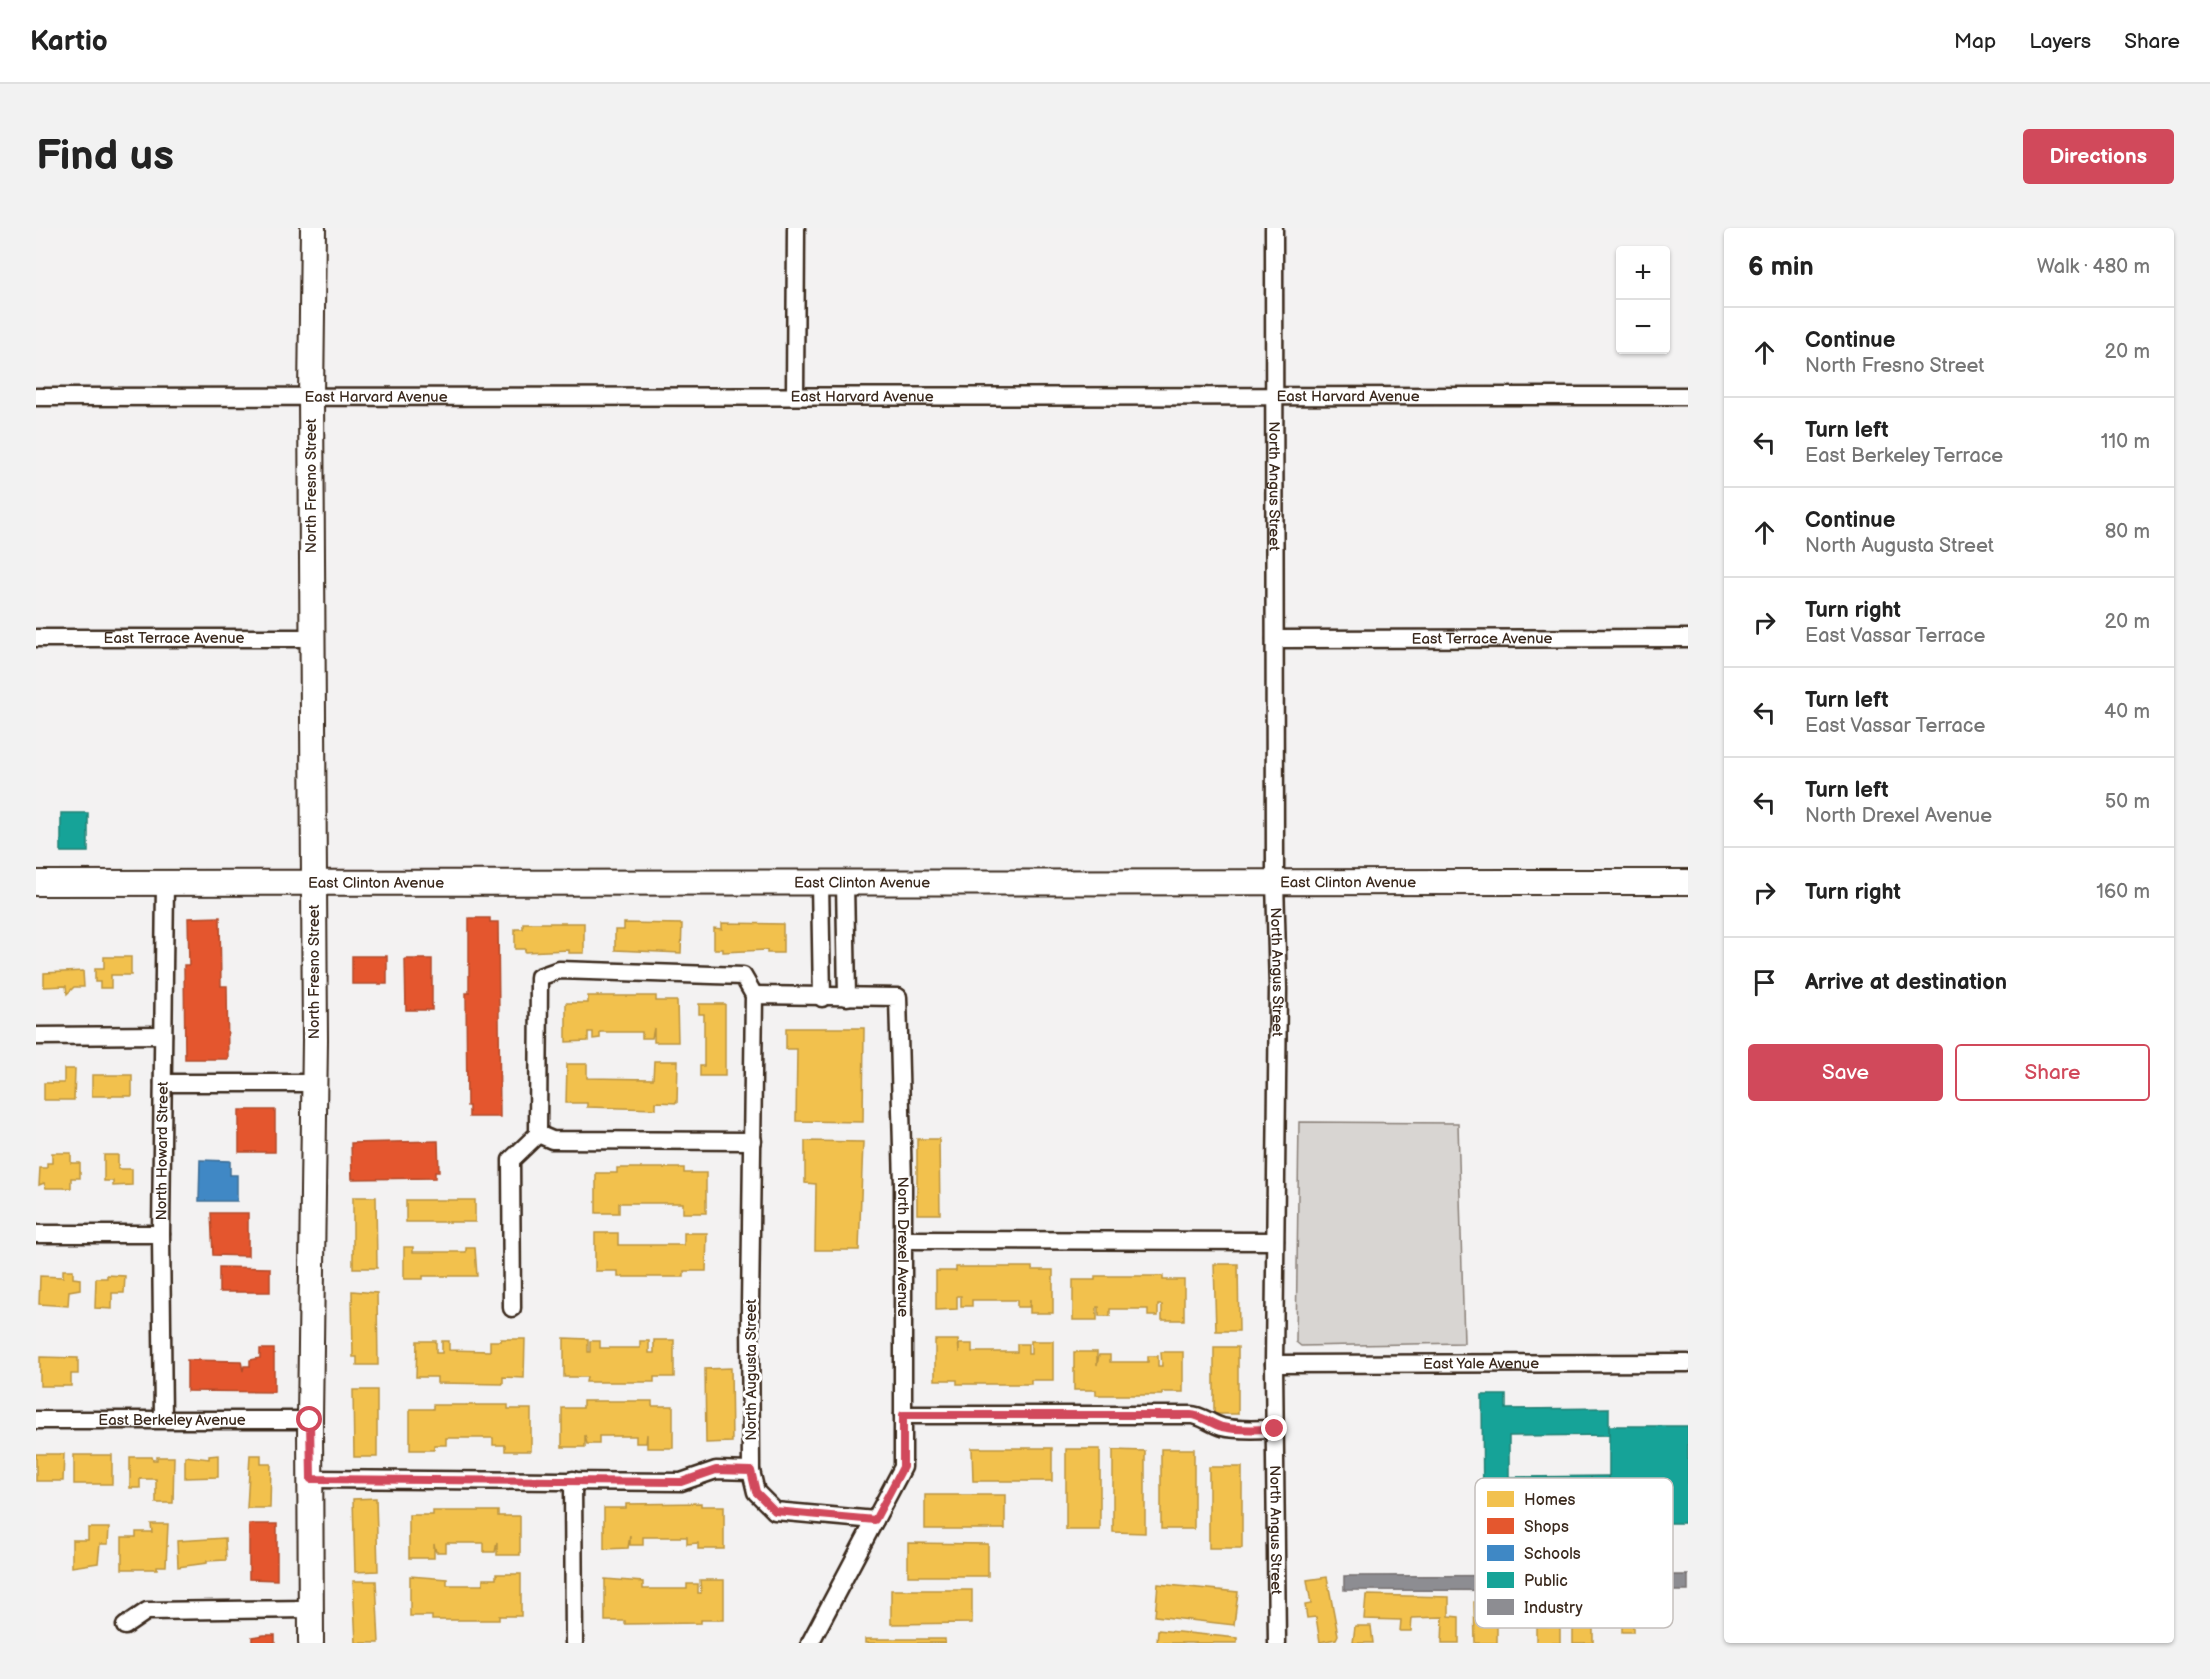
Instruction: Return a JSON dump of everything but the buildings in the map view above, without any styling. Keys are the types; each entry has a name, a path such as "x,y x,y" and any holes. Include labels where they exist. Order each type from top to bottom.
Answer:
{"main road":[{"name":"North Fresno Street","path":"311,1643 312,1083 315,1040 311,397 313,228"},
{"name":"East Clinton Avenue","path":"36,883 1688,882"}],"street":[{"path":"795,396 796,228"},
{"name":"North Angus Street","path":"1274,228 1275,882 1278,989 1274,1364 1277,1643"},
{"name":"East Harvard Avenue","path":"36,397 1688,396"},
{"name":"East Terrace Avenue","path":"36,638 312,638"},
{"name":"East Terrace Avenue","path":"1275,639 1688,638"},
{"path":"820,882 822,998"},
{"path":"512,1308 512,1160 538,1134 539,977 560,970 743,976 754,995 847,997 845,882"},
{"name":"North Howard Street","path":"163,1419 161,1234 165,883"},
{"name":"North Augusta Street","path":"751,1471 750,1307 754,995"},
{"name":"North Drexel Avenue","path":"810,1643 903,1467 903,1240 898,997 847,997"},
{"path":"36,1035 163,1035"},
{"path":"163,1083 312,1083"},
{"path":"538,1134 552,1140 753,1141"},
{"path":"36,1234 161,1234"},
{"path":"903,1240 1275,1241"},
{"name":"East Yale Avenue","path":"1274,1364 1688,1363"},
{"path":"903,1415 1197,1415 1210,1424 1235,1430 1275,1429"},
{"name":"East Berkeley Avenue","path":"36,1420 310,1420"},
{"path":"311,1479 681,1482 716,1470 751,1471 756,1492 775,1511 875,1520"},
{"path":"573,1480 574,1643"},
{"path":"124,1626 147,1611 311,1609"}],"shaded area":[{"path":"1299,1122 1458,1123 1464,1343 1301,1346 1296,1342"}],"route":[{"path":"310,1420 311,1479 681,1482 716,1470 751,1471 756,1492 775,1511 819,1517 875,1520 903,1467 903,1415 1197,1415 1210,1424 1235,1430 1275,1429"}]}
